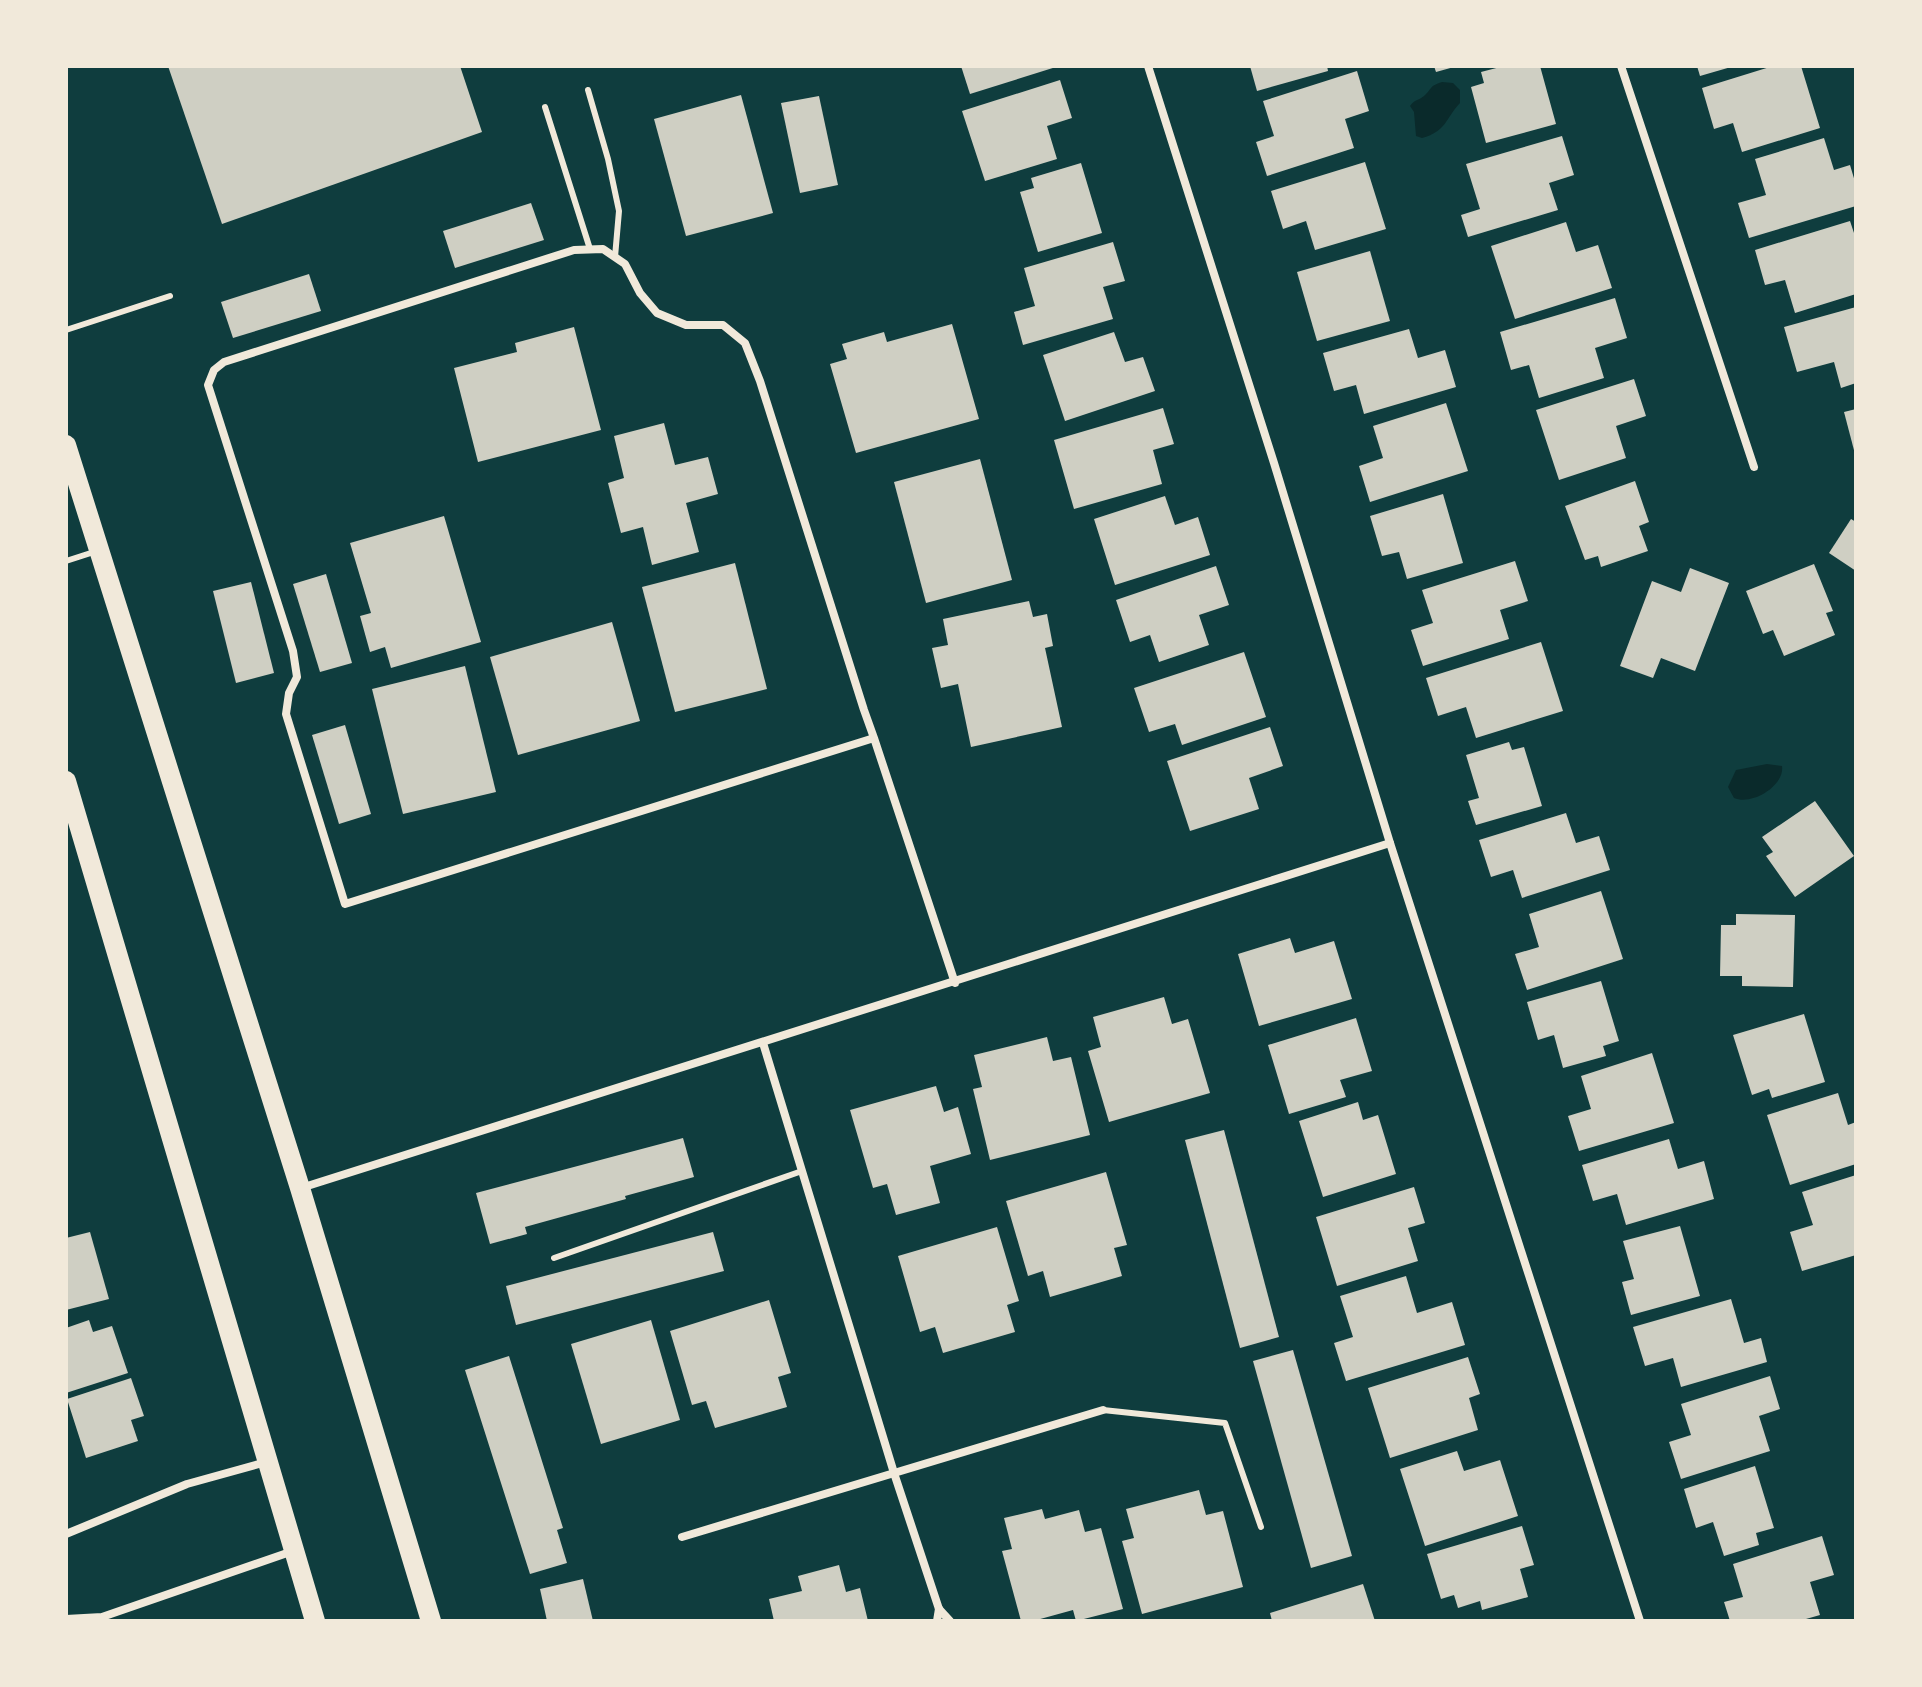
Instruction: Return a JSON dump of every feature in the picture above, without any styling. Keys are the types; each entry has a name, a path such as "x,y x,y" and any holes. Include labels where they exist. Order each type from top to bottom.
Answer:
{"main road":[{"path":"66,445 300,1188 431,1621"},
{"path":"66,781 315,1621"}],"street":[{"path":"1148,66 1390,843 1640,1621"},
{"path":"1621,66 1754,467"},
{"path":"874,738 345,904 286,714 289,693 297,677 293,651 208,385 214,370 224,362 574,250 590,249 603,249 625,264 640,293 657,313 686,325 723,325 745,343 760,381 955,983"},
{"path":"300,1188 1390,843"},
{"path":"763,1043 894,1473 939,1609 950,1621"},
{"path":"682,1537 1103,1410"},
{"path":"66,1534 187,1484 266,1462"},
{"path":"66,1619 102,1617 293,1551"},
{"path":"937,1621 939,1609"}],"lane":[{"path":"588,90 619,211 615,257"},
{"path":"545,107 590,249"},
{"path":"66,330 170,296"},
{"path":"66,561 99,550"},
{"path":"554,1258 802,1171"},
{"path":"1103,1410 1225,1423 1261,1527"}],"water":[{"path":"1442,82 1453,83 1460,90 1460,103 1436,132 1422,138 1416,136 1414,112 1410,106"},
{"path":"1767,764 1782,766 1782,773 1773,787 1750,799 1734,798 1728,787 1736,770"}],"building":[{"path":"168,66 460,66 482,132 222,224"},
{"path":"961,66 1056,66 1056,67 970,94"},
{"path":"1250,66 1327,66 1328,71 1257,91"},
{"path":"1434,66 1454,66 1454,67 1436,72"},
{"path":"1504,66 1540,66 1556,124 1486,143 1471,87 1484,83 1481,72"},
{"path":"1697,66 1731,66 1731,67 1700,76"},
{"path":"1773,66 1801,66 1820,128 1742,152 1733,123 1714,129 1702,88"},
{"path":"1357,71 1369,111 1345,119 1354,148 1267,176 1256,142 1274,136 1263,101"},
{"path":"1060,80 1072,118 1047,126 1057,159 985,181 962,111"},
{"path":"741,95 773,213 686,236 654,119"},
{"path":"819,96 838,185 800,193 781,103"},
{"path":"1562,136 1574,175 1549,183 1558,210 1468,237 1461,215 1480,209 1466,164"},
{"path":"1824,138 1834,170 1850,165 1856,185 1856,206 1749,238 1738,203 1766,195 1755,159"},
{"path":"1365,162 1386,229 1315,250 1306,221 1283,229 1271,191"},
{"path":"1081,163 1102,233 1038,252 1020,192 1034,188 1031,178"},
{"path":"531,203 544,240 455,268 443,231"},
{"path":"1850,221 1856,239 1856,294 1795,313 1785,280 1765,285 1755,250"},
{"path":"1566,222 1576,252 1598,245 1612,288 1515,319 1491,246"},
{"path":"1113,242 1125,281 1103,287 1113,319 1023,345 1014,312 1035,306 1024,268"},
{"path":"1370,251 1390,321 1317,341 1297,272"},
{"path":"309,274 321,311 233,338 221,302"},
{"path":"1615,298 1627,338 1595,348 1604,378 1539,398 1529,365 1511,370 1500,332"},
{"path":"1856,307 1856,383 1841,388 1834,362 1797,372 1784,327"},
{"path":"952,324 979,419 856,453 830,364 847,359 842,344 884,332 887,342"},
{"path":"574,327 601,430 478,462 454,368 517,352 515,343"},
{"path":"1409,329 1418,358 1445,350 1456,387 1364,414 1356,385 1334,391 1323,353"},
{"path":"1114,332 1125,362 1143,357 1155,391 1065,421 1043,355"},
{"path":"1634,379 1646,416 1616,426 1626,458 1559,480 1536,410"},
{"path":"1446,403 1468,471 1370,502 1359,466 1383,458 1373,426"},
{"path":"1163,408 1174,444 1153,450 1162,484 1074,509 1054,440"},
{"path":"1856,409 1856,454 1855,454 1844,412"},
{"path":"664,423 675,465 708,457 718,494 686,503 699,552 652,565 643,527 621,533 608,483 624,478 614,436"},
{"path":"980,459 1012,580 926,603 894,482"},
{"path":"1635,481 1649,522 1639,526 1648,551 1601,567 1598,556 1585,560 1565,506"},
{"path":"1443,494 1463,563 1407,579 1399,552 1382,556 1370,516"},
{"path":"1165,496 1175,525 1198,517 1210,555 1115,585 1094,519"},
{"path":"444,516 481,642 391,668 385,647 370,652 360,616 371,613 350,543"},
{"path":"1851,519 1856,522 1856,571 1829,553"},
{"path":"1515,561 1528,601 1500,610 1509,639 1423,666 1411,630 1433,623 1422,590"},
{"path":"735,563 767,689 675,712 642,587"},
{"path":"1814,564 1833,611 1826,613 1835,635 1784,656 1773,630 1763,634 1746,591"},
{"path":"1216,566 1229,605 1199,615 1209,645 1159,662 1150,635 1130,642 1116,600"},
{"path":"1690,568 1729,583 1695,671 1661,658 1653,678 1620,666 1652,581 1681,592"},
{"path":"326,574 352,663 320,672 293,584"},
{"path":"251,582 274,673 236,683 213,591"},
{"path":"1029,601 1033,617 1047,614 1053,646 1045,648 1062,727 971,747 958,684 941,688 932,648 948,645 943,619"},
{"path":"612,622 640,721 518,755 490,657"},
{"path":"1541,642 1563,711 1476,738 1466,707 1438,716 1426,678"},
{"path":"1244,652 1266,717 1182,745 1175,724 1149,732 1134,688"},
{"path":"465,666 496,792 403,814 372,689"},
{"path":"345,725 371,814 339,824 312,735"},
{"path":"1270,727 1283,766 1249,778 1259,809 1190,831 1167,761"},
{"path":"1509,742 1512,750 1524,747 1542,806 1476,825 1468,801 1479,798 1466,755"},
{"path":"1815,801 1854,856 1795,897 1766,856 1773,852 1762,837"},
{"path":"1566,813 1576,843 1599,836 1610,870 1522,898 1513,870 1491,877 1479,840"},
{"path":"1601,891 1623,959 1527,990 1515,954 1539,947 1529,914"},
{"path":"1736,914 1795,915 1793,987 1742,986 1742,976 1720,976 1721,925 1736,925"},
{"path":"1290,938 1295,953 1334,941 1352,999 1259,1026 1238,954"},
{"path":"1601,981 1619,1041 1603,1046 1606,1056 1563,1068 1554,1035 1538,1040 1527,1002"},
{"path":"1164,997 1172,1024 1188,1019 1210,1093 1109,1122 1088,1051 1101,1047 1093,1017"},
{"path":"1804,1014 1825,1082 1772,1098 1769,1089 1752,1095 1733,1035"},
{"path":"1356,1018 1372,1071 1340,1080 1346,1097 1289,1114 1268,1045"},
{"path":"1047,1037 1053,1061 1071,1057 1090,1135 990,1160 973,1089 982,1087 974,1055"},
{"path":"1652,1053 1674,1123 1579,1151 1568,1116 1591,1109 1581,1076"},
{"path":"936,1086 944,1112 958,1107 971,1154 930,1166 940,1203 896,1215 887,1184 873,1188 850,1110"},
{"path":"1838,1093 1848,1125 1856,1122 1856,1164 1790,1185 1767,1115"},
{"path":"1358,1102 1363,1120 1378,1115 1396,1174 1323,1197 1299,1121"},
{"path":"1224,1130 1279,1337 1240,1348 1185,1140"},
{"path":"683,1138 694,1177 525,1227 527,1234 490,1244 476,1193"},
{"path":"1669,1139 1678,1169 1704,1161 1714,1199 1626,1225 1617,1194 1593,1201 1582,1165"},
{"path":"1106,1172 1127,1245 1114,1248 1122,1276 1050,1297 1043,1271 1028,1276 1006,1201"},
{"path":"1856,1175 1856,1255 1802,1271 1790,1232 1813,1225 1802,1192"},
{"path":"1414,1187 1425,1223 1408,1228 1418,1261 1337,1286 1316,1217"},
{"path":"1680,1226 1700,1296 1631,1315 1622,1282 1634,1279 1623,1241"},
{"path":"997,1227 1019,1301 1007,1305 1015,1332 943,1353 935,1327 920,1332 898,1256"},
{"path":"90,1232 109,1299 66,1310 66,1238"},
{"path":"713,1232 724,1271 516,1325 506,1286"},
{"path":"1406,1276 1417,1313 1452,1302 1465,1345 1346,1381 1334,1343 1353,1337 1340,1296"},
{"path":"1731,1299 1744,1343 1761,1338 1767,1362 1681,1387 1673,1358 1645,1366 1633,1327"},
{"path":"769,1300 791,1373 778,1377 787,1407 715,1428 706,1401 692,1405 670,1331"},
{"path":"89,1320 93,1332 112,1326 128,1373 66,1393 66,1328"},
{"path":"651,1320 680,1420 601,1444 571,1344"},
{"path":"1293,1350 1352,1556 1311,1568 1253,1361"},
{"path":"509,1356 563,1528 557,1530 567,1563 530,1574 465,1370"},
{"path":"1468,1357 1480,1394 1469,1398 1478,1430 1390,1458 1368,1388"},
{"path":"1770,1376 1780,1409 1759,1416 1770,1451 1681,1479 1669,1442 1691,1435 1681,1404"},
{"path":"131,1378 144,1416 131,1420 138,1441 86,1458 67,1399"},
{"path":"1457,1451 1464,1471 1500,1460 1518,1516 1425,1546 1400,1469"},
{"path":"1755,1466 1774,1528 1756,1533 1759,1545 1724,1556 1713,1522 1696,1528 1684,1489"},
{"path":"1199,1490 1206,1515 1223,1511 1243,1587 1142,1614 1122,1541 1134,1538 1126,1509"},
{"path":"1042,1509 1045,1519 1079,1510 1085,1532 1101,1528 1123,1609 1076,1621 1073,1610 1033,1621 1021,1621 1002,1551 1012,1549 1004,1518"},
{"path":"1522,1526 1534,1565 1520,1569 1528,1597 1482,1610 1480,1601 1458,1608 1454,1595 1441,1599 1427,1554"},
{"path":"1822,1536 1834,1575 1810,1582 1820,1615 1799,1621 1730,1621 1724,1602 1743,1597 1733,1564"},
{"path":"839,1565 846,1592 860,1588 868,1621 774,1621 769,1599 802,1591 798,1576"},
{"path":"583,1579 593,1621 547,1621 540,1589"},
{"path":"1363,1584 1375,1621 1272,1621 1270,1613"}]}
